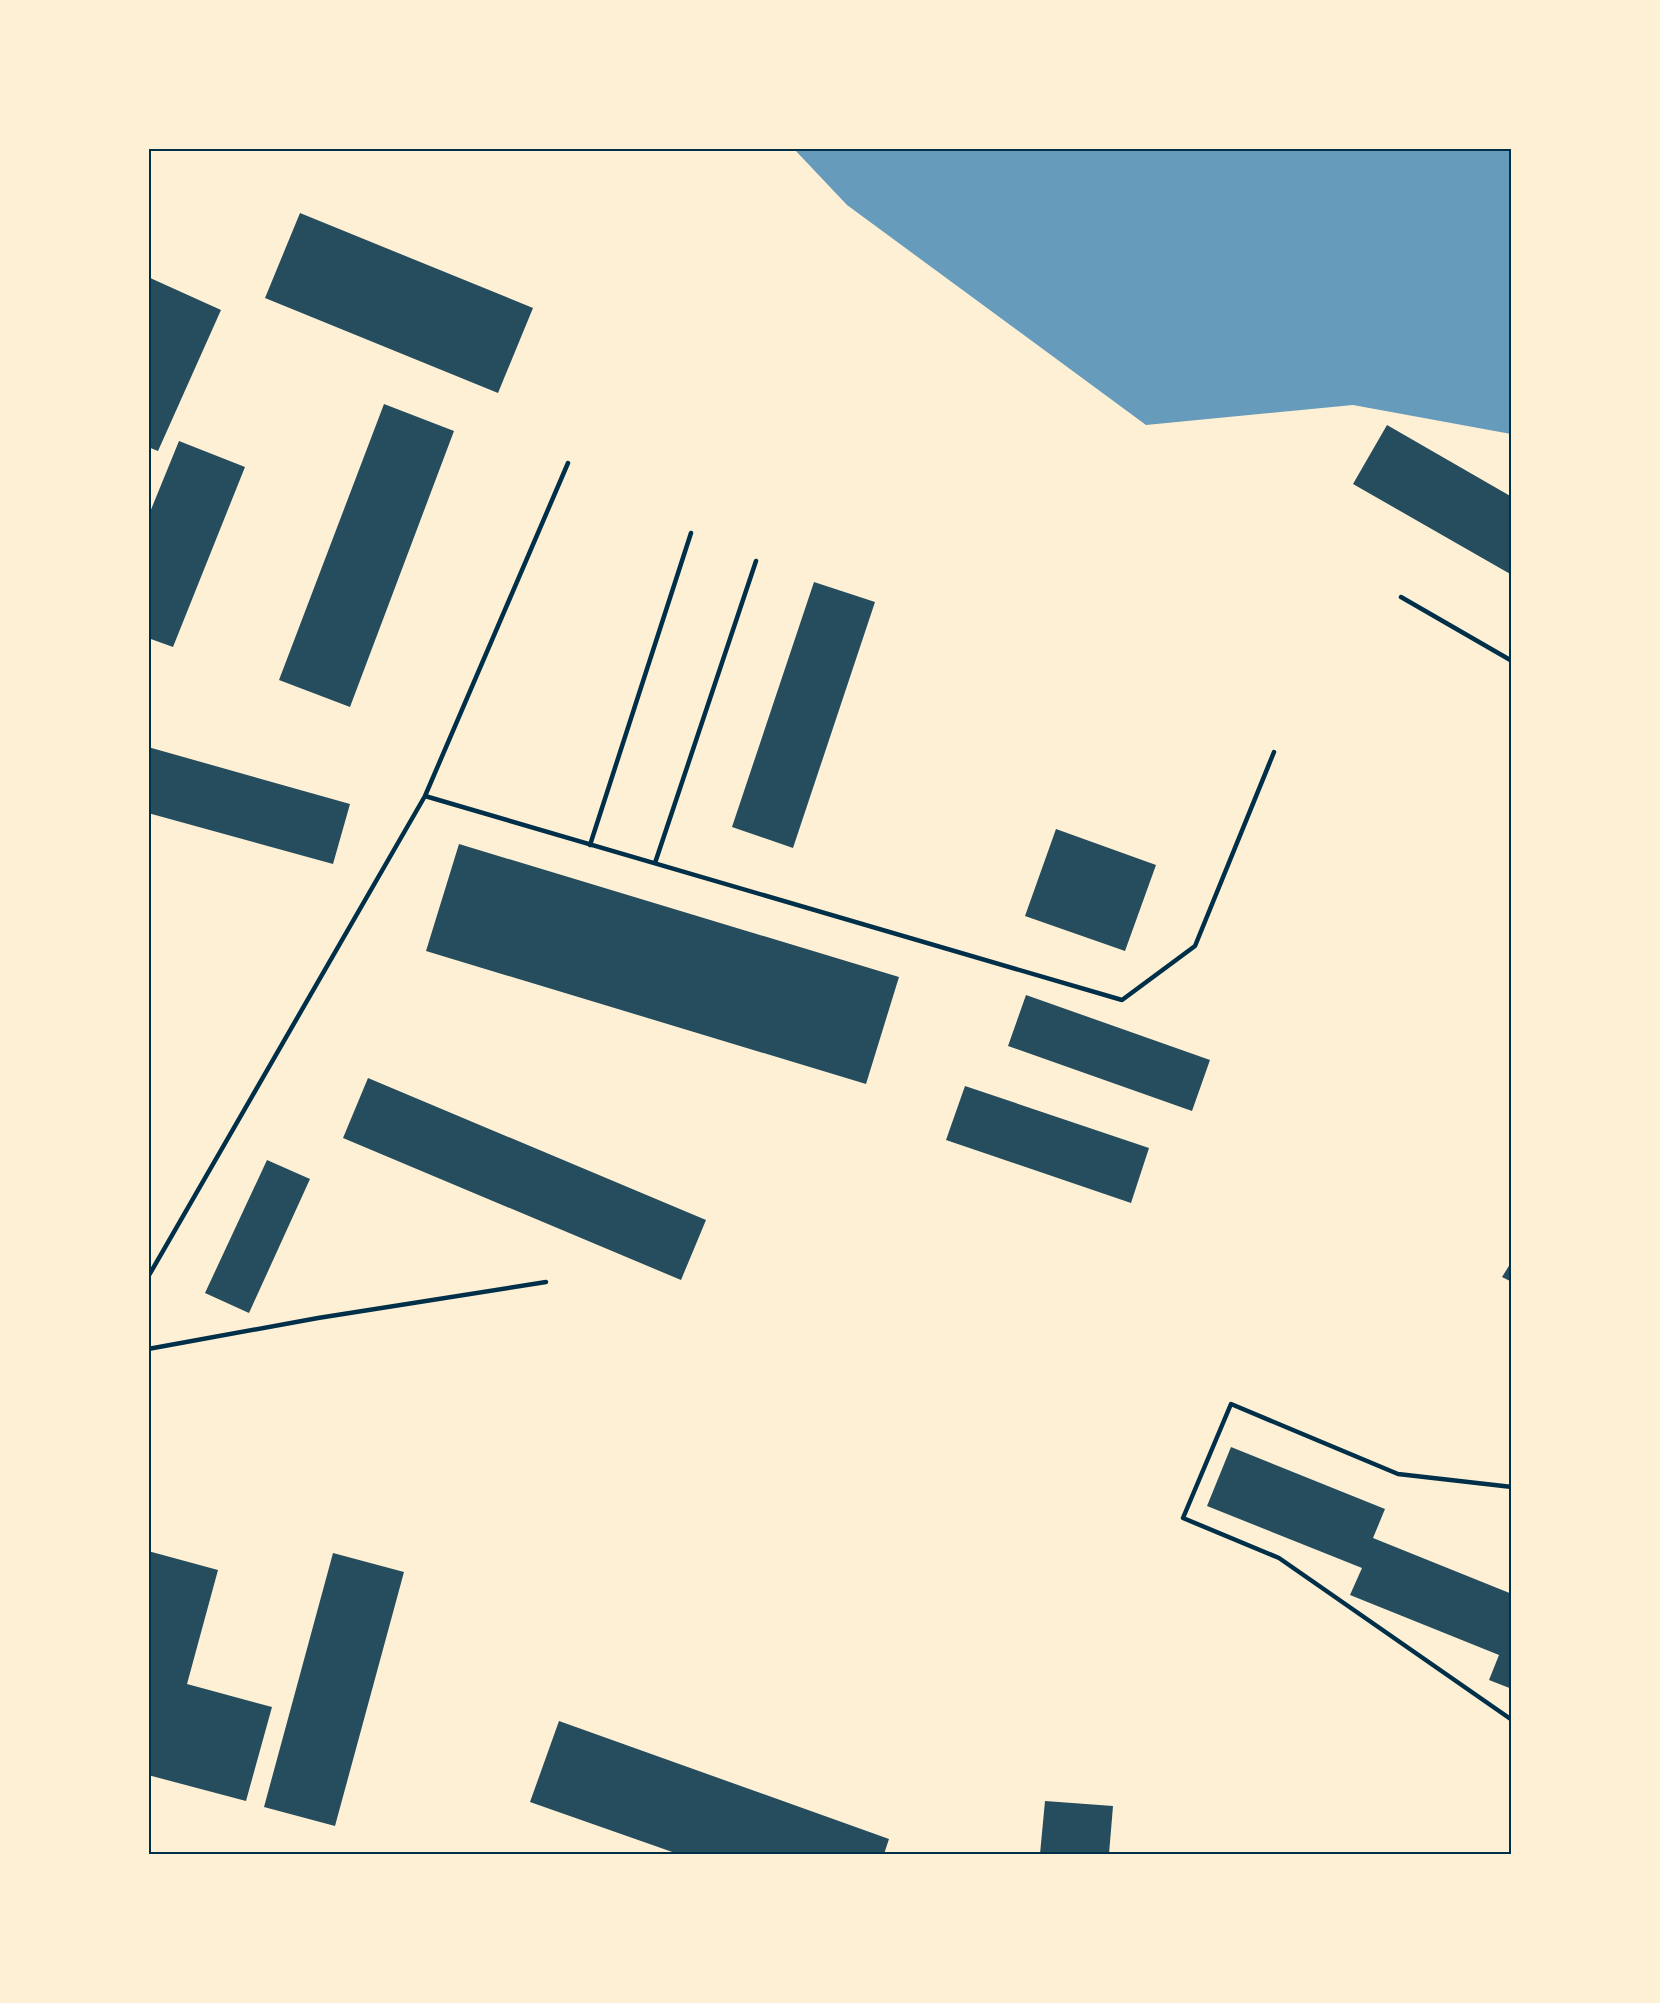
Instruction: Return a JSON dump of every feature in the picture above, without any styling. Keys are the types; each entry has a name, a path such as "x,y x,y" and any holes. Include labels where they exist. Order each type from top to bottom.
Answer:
{"lane":[{"path":"148,1277 425,796 568,463"},
{"path":"590,845 691,533"},
{"path":"655,863 756,561"},
{"path":"1401,597 1512,661"},
{"path":"425,796 1122,1000 1194,946 1274,752"},
{"path":"148,1349 318,1318 546,1282"},
{"path":"1512,1487 1398,1474 1231,1404 1183,1518 1279,1558 1512,1720"}],"water":[{"path":"794,149 1511,149 1511,434 1353,405 1146,425 847,205"}],"building":[{"path":"300,213 533,308 498,393 265,298"},
{"path":"148,277 221,310 158,451 148,447"},
{"path":"384,404 454,431 350,707 279,680"},
{"path":"1387,425 1512,497 1512,575 1353,484"},
{"path":"179,441 245,467 173,647 148,638 148,517"},
{"path":"814,582 875,602 793,848 732,827"},
{"path":"148,747 350,804 333,864 148,813"},
{"path":"1056,829 1156,865 1125,951 1025,916"},
{"path":"459,844 899,977 866,1084 426,951"},
{"path":"1026,995 1210,1060 1192,1111 1008,1046"},
{"path":"368,1078 706,1220 681,1280 343,1138"},
{"path":"965,1086 1149,1148 1131,1203 946,1140"},
{"path":"267,1160 310,1179 249,1313 205,1293"},
{"path":"1512,1261 1512,1282 1502,1277"},
{"path":"1231,1447 1385,1509 1373,1538 1512,1594 1510,1626 1512,1627 1512,1689 1489,1680 1499,1655 1350,1595 1362,1568 1207,1506"},
{"path":"148,1551 218,1570 187,1684 272,1707 246,1801 148,1775"},
{"path":"333,1553 404,1572 335,1826 264,1807"},
{"path":"559,1721 889,1839 884,1854 678,1854 530,1802"},
{"path":"1045,1801 1113,1806 1109,1854 1040,1854"}]}
